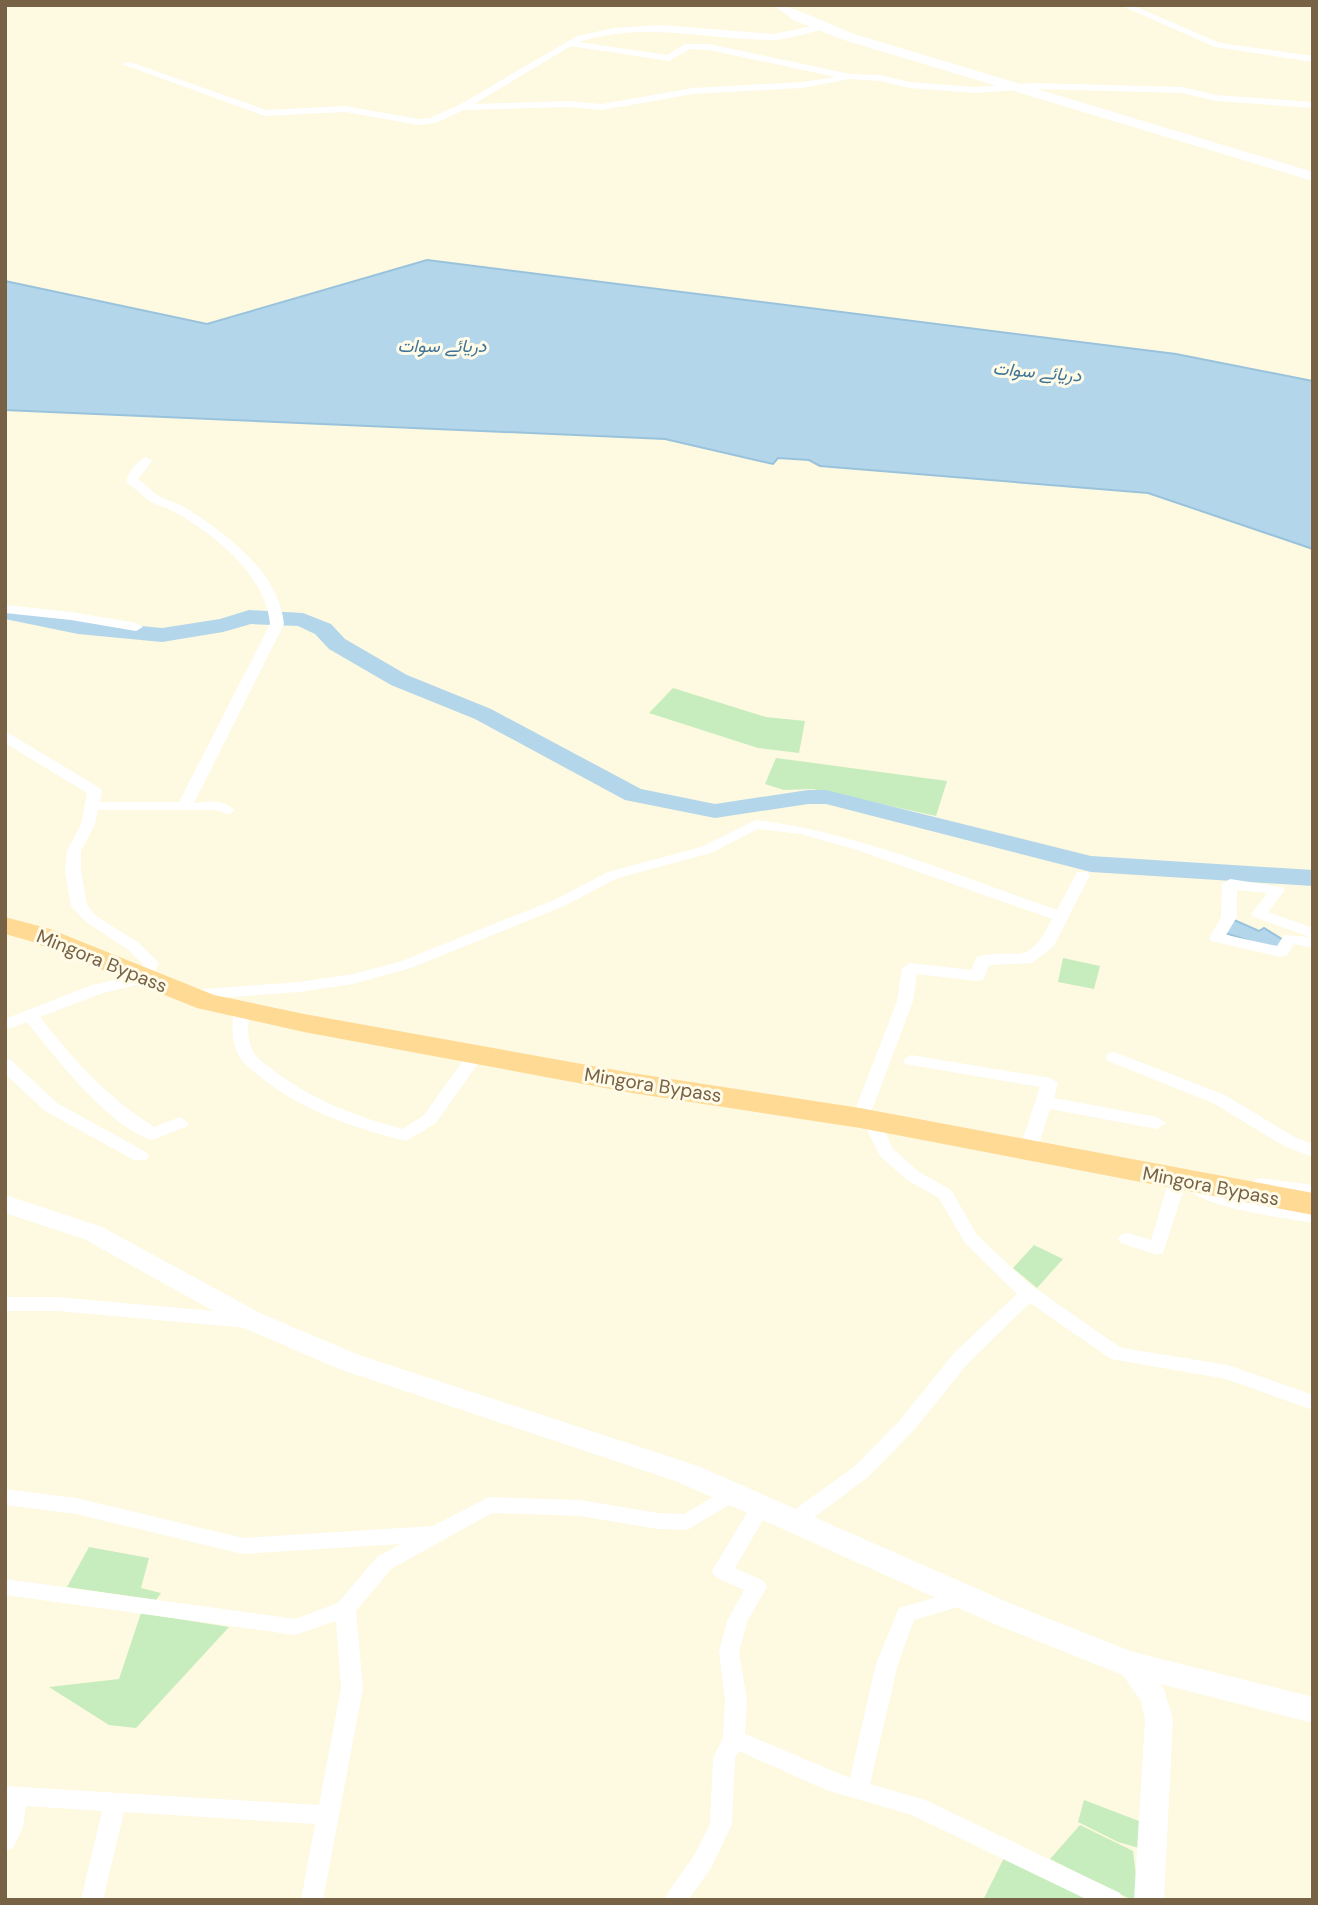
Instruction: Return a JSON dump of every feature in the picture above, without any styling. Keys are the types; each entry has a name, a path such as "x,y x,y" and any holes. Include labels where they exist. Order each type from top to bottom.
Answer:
{"highway":[{"name":"Mingora Bypass","path":"9,929 40,935 143,978 242,1010 632,1083 865,1119 1310,1204"}],"main road":[{"path":"780,5 797,17 822,27 1313,177"},
{"path":"5,1204 93,1233 253,1321 349,1362 688,1474 965,1597 1129,1664 1313,1710"}],"street":[{"path":"1126,6 1218,45 1313,59"},
{"path":"127,64 265,113 345,109 419,122 432,121 462,107 569,43 614,31 661,28 774,37 822,27"},
{"path":"569,43 669,58 688,46 709,47 850,77 974,90 1182,90 1216,98 1313,105"},
{"path":"462,107 567,104 602,107 694,91 802,85 850,77"},
{"path":"146,461 131,480 142,485 154,498 209,529 256,573 278,617 184,807"},
{"path":"5,609 136,627"},
{"path":"5,735 17,746 39,756 95,791 88,824 74,851 73,871 79,906 90,919 133,946 151,963 143,978 98,989 5,1025"},
{"path":"91,806 218,805 228,810"},
{"path":"189,995 299,987 353,979 405,965 559,903 612,876 706,850 755,824 802,830 862,847 1061,917"},
{"path":"1082,875 1048,943 1026,960 983,960 977,976 910,968 905,1001 865,1119 886,1152 913,1177 945,1194 971,1239 1028,1294 1118,1354 1228,1371 1313,1403"},
{"path":"1313,933 1259,914 1277,890 1230,884 1229,917 1217,938 1281,952 1290,938 1309,944 1313,942"},
{"path":"242,1010 239,1035 248,1057 274,1080 301,1097 339,1114 371,1127 406,1135 430,1119 477,1055"},
{"path":"30,1015 75,1072 122,1114 152,1134 180,1123"},
{"path":"1114,1058 1219,1099 1290,1142 1313,1151"},
{"path":"911,1060 1050,1083 1028,1151"},
{"path":"5,1064 51,1107 141,1156"},
{"path":"1045,1102 1157,1123"},
{"path":"1127,1239 1157,1248 1178,1180"},
{"path":"794,1521 862,1472 907,1425 962,1357 1028,1294"},
{"path":"5,1304 57,1304 253,1321"},
{"path":"5,1587 295,1627 345,1609 384,1563 489,1505 580,1508 658,1521 687,1522 732,1494"},
{"path":"5,1497 76,1506 243,1546 438,1533"},
{"path":"674,1900 703,1861 721,1824 724,1758 734,1739 736,1700 729,1653 737,1621 757,1587 722,1571 761,1506"},
{"path":"858,1790 887,1664 906,1614 965,1597"},
{"path":"312,1900 352,1688 345,1609"},
{"path":"1129,1664 1154,1697 1158,1720 1149,1900"},
{"path":"734,1739 834,1783 917,1807 1112,1900"},
{"path":"5,1841 12,1827 11,1795 327,1815"},
{"path":"92,1900 115,1802"}],"green space":[{"path":"673,688 766,717 805,721 799,753 758,748 649,713"},
{"path":"776,758 947,781 936,816 813,789 784,790 765,784"},
{"path":"1063,958 1100,966 1094,989 1058,982"},
{"path":"1034,1245 1063,1259 1037,1288 1013,1268"},
{"path":"89,1547 149,1558 141,1588 161,1593 156,1600 67,1587"},
{"path":"141,1613 229,1627 136,1728 109,1725 49,1687 119,1679"},
{"path":"1084,1800 1139,1821 1139,1848 1118,1842 1078,1822"},
{"path":"1080,1825 1133,1851 1139,1900 1132,1900 1050,1859"},
{"path":"1005,1856 1095,1900 983,1900"}],"water":[{"name":"دریائے سوات","path":"427,260 1176,354 1313,381 1313,549 1148,493 820,466 809,460 778,458 773,464 665,439 5,410 5,281 207,324"},
{"path":"1234,920 1259,931 1264,928 1285,941 1277,950 1225,933"}],"waterway":[{"path":"5,612 78,627 162,635 223,625 249,617 303,620 323,629 337,644 399,680 483,714 634,795 715,811 808,797 826,797 1091,864 1313,878"}]}
